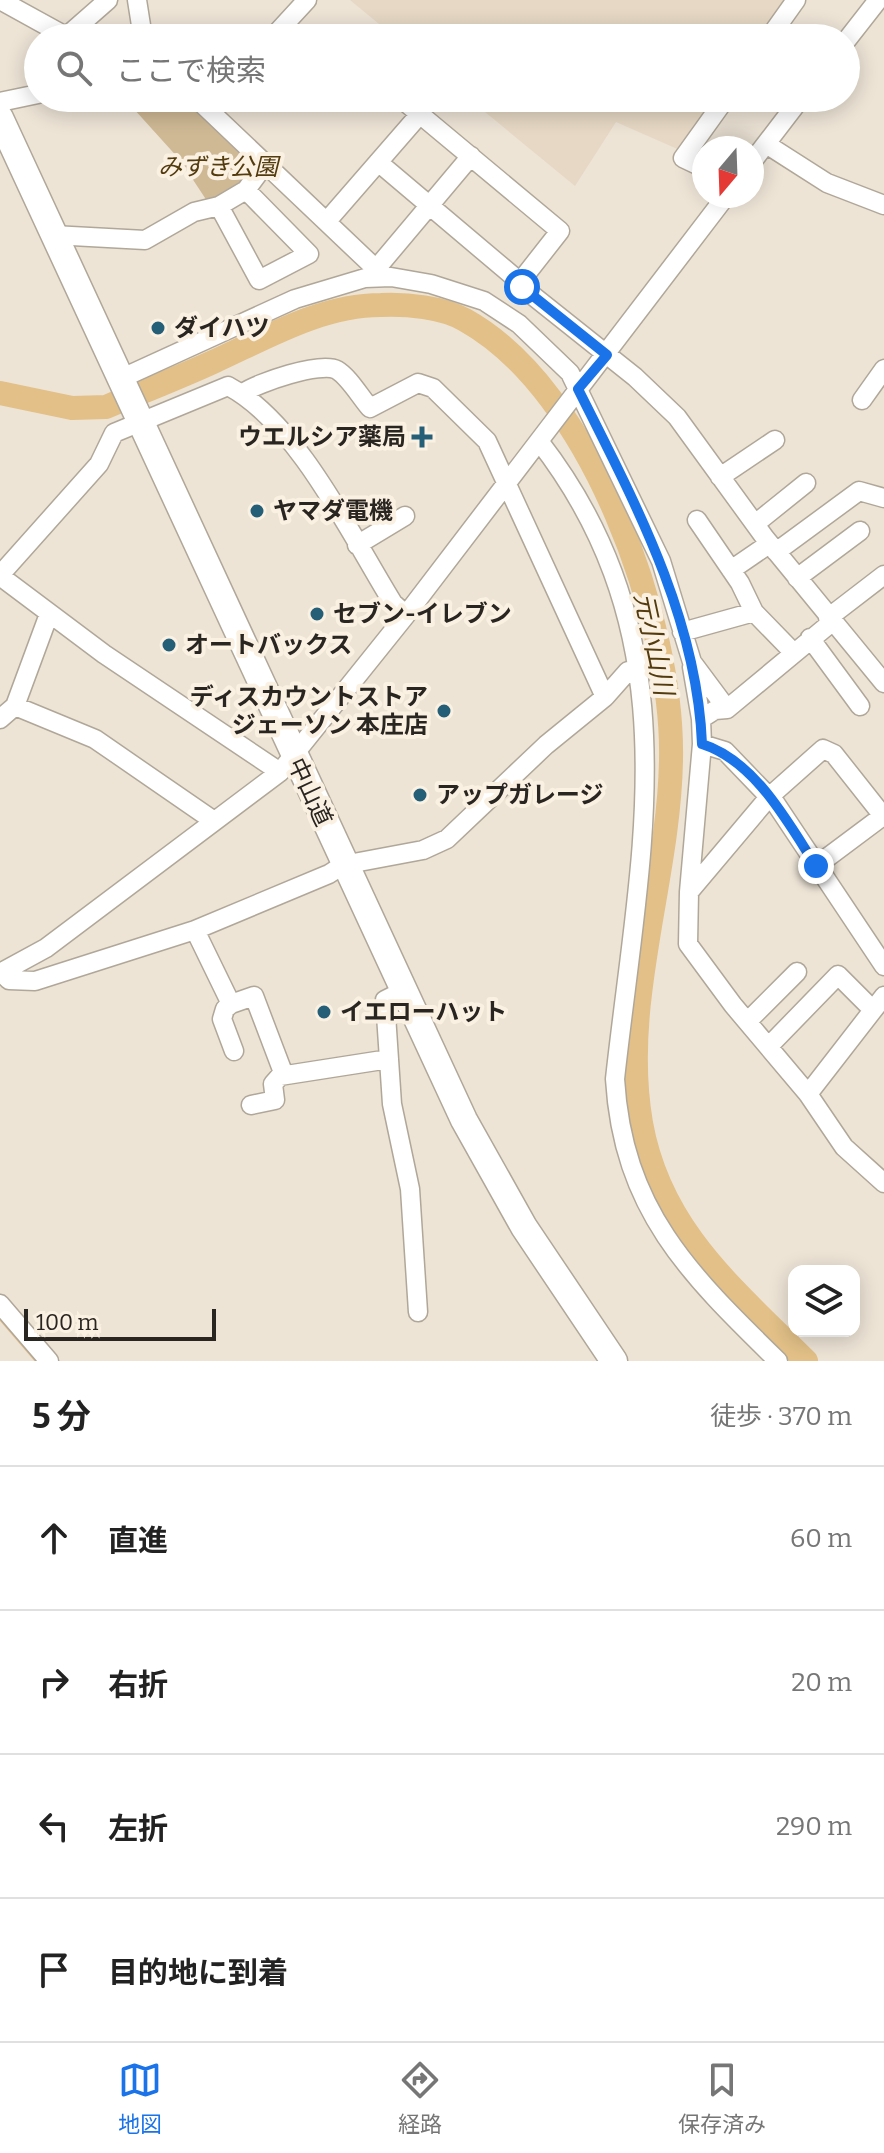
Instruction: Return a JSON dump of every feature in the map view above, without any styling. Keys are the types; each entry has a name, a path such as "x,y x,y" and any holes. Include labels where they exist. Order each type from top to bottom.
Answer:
{"highway":[{"name":"中山道","path":"0,118 139,422 287,764 343,865 464,1120 524,1227 614,1361"}],"street":[{"path":"0,0 44,24"},
{"path":"82,24 108,0"},
{"path":"285,24 307,0"},
{"path":"779,24 796,0"},
{"path":"859,24 878,0"},
{"path":"140,1 142,24"},
{"path":"0,102 24,97"},
{"path":"217,112 376,269 471,156"},
{"path":"418,112 560,231 520,282"},
{"path":"699,136 716,112"},
{"path":"764,147 785,112"},
{"path":"327,221 420,114"},
{"path":"766,144 827,183 884,205"},
{"path":"692,145 683,158 692,162"},
{"path":"378,162 677,417 773,548 884,683"},
{"path":"53,235 145,240 194,212 219,206 246,190 266,163"},
{"path":"219,206 259,280 309,254 246,190"},
{"path":"638,669 628,671 605,697 546,745 447,839 423,850 343,865 329,874 195,930 35,981 9,980 1,973 46,948 287,764 507,485 717,208"},
{"path":"120,381 295,299 365,278 391,277 431,284 484,301 519,324 570,373 576,391 661,561 692,662 702,744 689,892 688,944 808,1094 844,1147 884,1183"},
{"path":"243,393 253,386 323,367 338,371 370,408 418,383 433,388 487,441 605,697"},
{"path":"862,400 884,369"},
{"path":"287,764 49,614 0,576 99,464 114,433 228,386 250,397 314,472 393,603 406,615"},
{"path":"541,438 576,496 607,559 622,599 638,669 646,734 647,782 615,1079 617,1116 630,1163 659,1229 701,1283 778,1361"},
{"path":"720,477 775,440"},
{"path":"755,524 806,483"},
{"path":"731,570 773,548 859,491 884,498"},
{"path":"357,545 405,516"},
{"path":"697,520 731,570 754,612 792,651"},
{"path":"797,578 860,531"},
{"path":"701,719 715,710 727,709 884,575"},
{"path":"682,632 754,612"},
{"path":"0,719 15,706 49,614"},
{"path":"810,638 860,706"},
{"path":"692,662 727,709"},
{"path":"15,706 95,739 214,821"},
{"path":"702,744 725,751 769,797 884,966"},
{"path":"689,892 769,797 823,749 834,754 883,816 816,866"},
{"path":"195,930 231,1004"},
{"path":"748,1021 797,972"},
{"path":"770,1045 838,975 878,1003 808,1094"},
{"path":"403,991 385,1000 392,1104 410,1189 418,1312"},
{"path":"234,1051 222,1019 225,1009 254,996 284,1075"},
{"path":"251,1105 275,1100 273,1084 284,1075 389,1059"},
{"path":"0,1304 49,1361"}],"shaded area":[{"path":"350,0 789,0 772,24 379,24"},
{"path":"485,112 709,112 682,151 616,122 575,186"}],"green space":[{"name":"みずき公園","path":"137,112 202,112 257,167 236,190 207,201 180,160"}],"waterway":[{"name":"元小山川","path":"0,393 72,408 106,407 315,317 359,306 391,305 435,309 465,320 510,353 551,399 586,454 616,514 640,579 658,643 668,704 671,760 668,805 637,1032 636,1078 641,1123 651,1161 665,1195 704,1255 806,1361"},
{"path":"0,1318 37,1361"}],"place":[{"name":"ダイハツ","path":"158,328"},
{"name":"ウエルシア薬局","path":"422,437"},
{"name":"ヤマダ電機","path":"257,511"},
{"name":"セブン-イレブン","path":"317,614"},
{"name":"オートバックス","path":"169,645"},
{"name":"ディスカウントストア ジェーソン 本庄店","path":"444,711"},
{"name":"アップガレージ","path":"420,795"},
{"name":"イエローハット","path":"324,1012"}],"route":[{"path":"522,287 607,355 578,389 661,561 692,662 702,744 725,751 776,804 816,866"}]}
